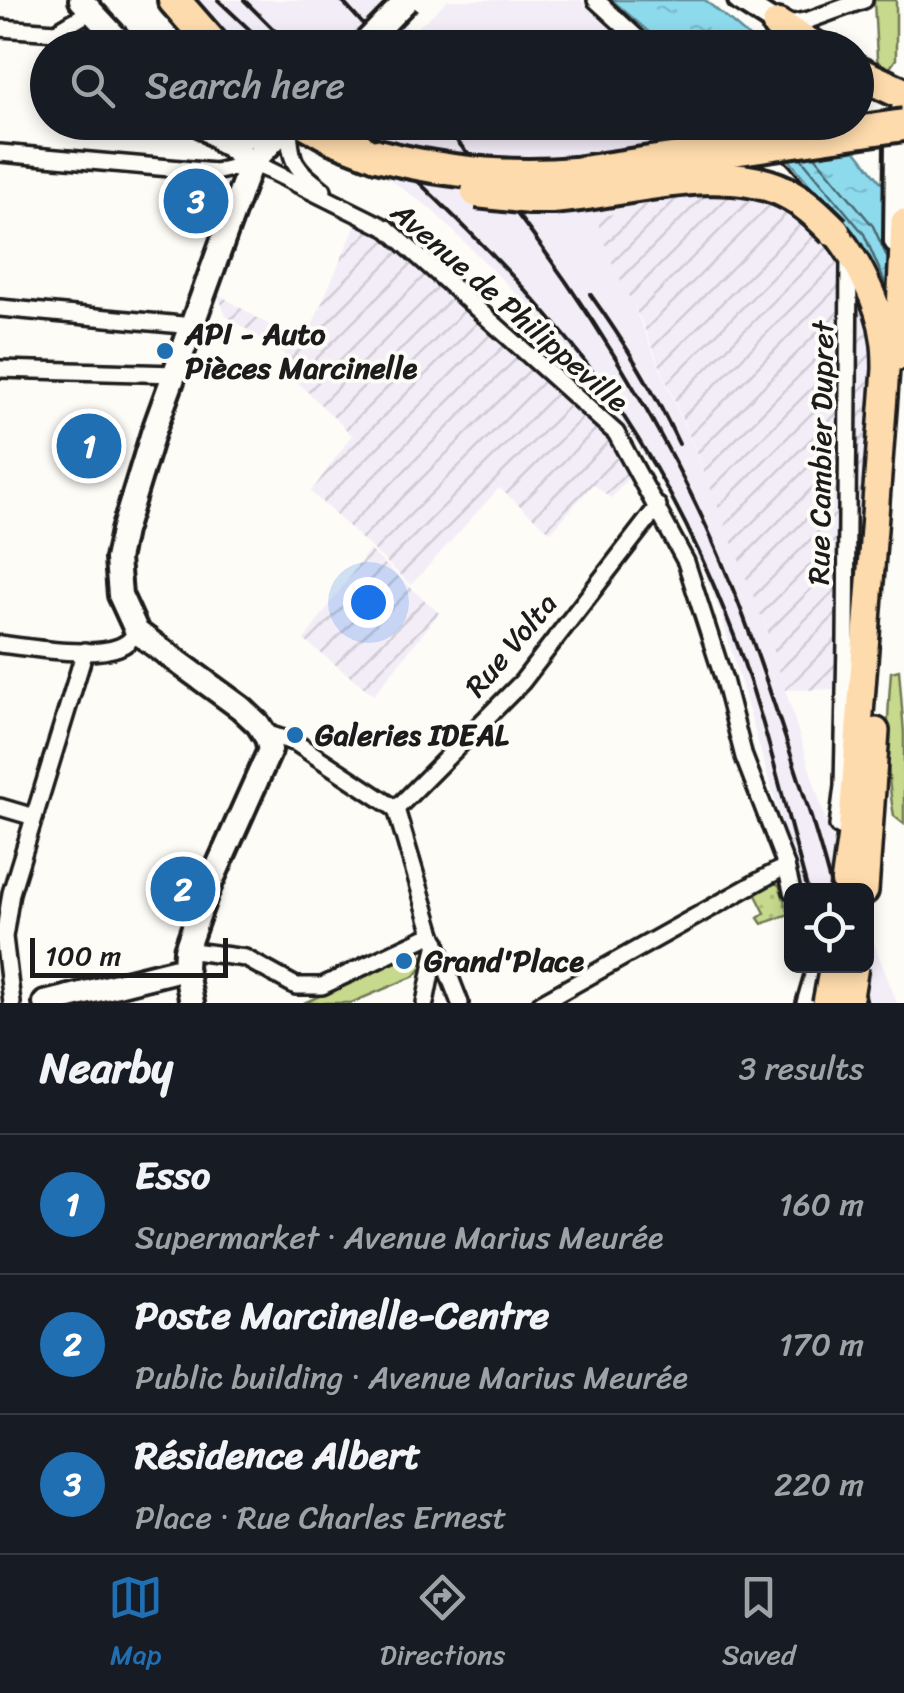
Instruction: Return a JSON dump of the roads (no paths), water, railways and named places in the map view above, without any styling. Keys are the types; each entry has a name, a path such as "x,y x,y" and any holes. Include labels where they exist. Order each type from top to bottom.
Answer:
{"highway":[{"path":"174,0 200,30"},
{"path":"778,25 786,30"},
{"path":"874,80 904,94"},
{"path":"338,140 405,162 466,173 534,176 901,138"},
{"path":"377,155 397,172 444,186 530,198 714,178 751,180 785,192 834,231"}],"main road":[{"path":"378,30 407,0"},
{"path":"86,5 109,30"},
{"path":"844,883 896,259 904,106"},
{"path":"220,140 252,163"},
{"path":"222,142 230,140"},
{"path":"192,1003 186,959 206,893 270,750 262,732 241,708 136,632 120,595 117,559 154,433 252,163 276,140"},
{"path":"865,883 896,394 904,189"},
{"path":"834,231 846,245 874,304 884,334 886,369"},
{"path":"45,1003 186,959"},
{"path":"826,1003 832,973"},
{"path":"849,1003 854,973"}],"street":[{"path":"596,0 628,30"},
{"path":"738,0 778,25 792,25 821,7 864,0"},
{"path":"58,30 86,5"},
{"path":"0,28 30,30"},
{"path":"292,140 293,161 302,173 350,212"},
{"name":"Rue Cambier Dupret","path":"751,140 784,172 849,258 846,642 843,786 838,826"},
{"path":"0,153 215,172 252,163"},
{"name":"Avenue de Philippeville","path":"252,163 388,229 616,433 686,562 744,757 790,883"},
{"path":"0,308 193,326"},
{"path":"0,368 176,374"},
{"name":"Rue Volta","path":"396,809 522,682 658,506"},
{"path":"0,644 100,652 129,642 136,632"},
{"path":"12,1003 4,938 11,893 85,651"},
{"path":"262,732 296,743 396,809 435,938 460,1003"},
{"path":"0,808 34,816"},
{"path":"541,1003 786,866"},
{"path":"186,959 245,958 296,986 322,986 435,938"},
{"path":"425,1003 435,938"},
{"path":"805,1003 814,973"}],"water":[{"path":"612,0 705,0 741,30 646,30"},
{"path":"768,140 848,140 904,211 904,351 855,240 786,156"}],"railway":[{"path":"218,0 250,30"},
{"path":"244,0 274,30"},
{"path":"341,0 368,30"},
{"path":"375,140 549,317 603,386 650,458 691,535 739,648 806,883"},
{"path":"456,140 521,220 588,315 642,402 690,492 753,643 830,883"},
{"path":"590,294 638,367 679,444"},
{"path":"831,973 839,1003"},
{"path":"860,973 867,1003"}],"place":[{"name":"Résidence Albert","path":"196,201"},
{"name":"API - Auto Pièces Marcinelle","path":"165,351"},
{"name":"Esso","path":"89,446"},
{"name":"Galeries IDEAL","path":"295,735"},
{"name":"Poste Marcinelle-Centre","path":"183,889"},
{"name":"Grand'Place","path":"404,961"}]}
